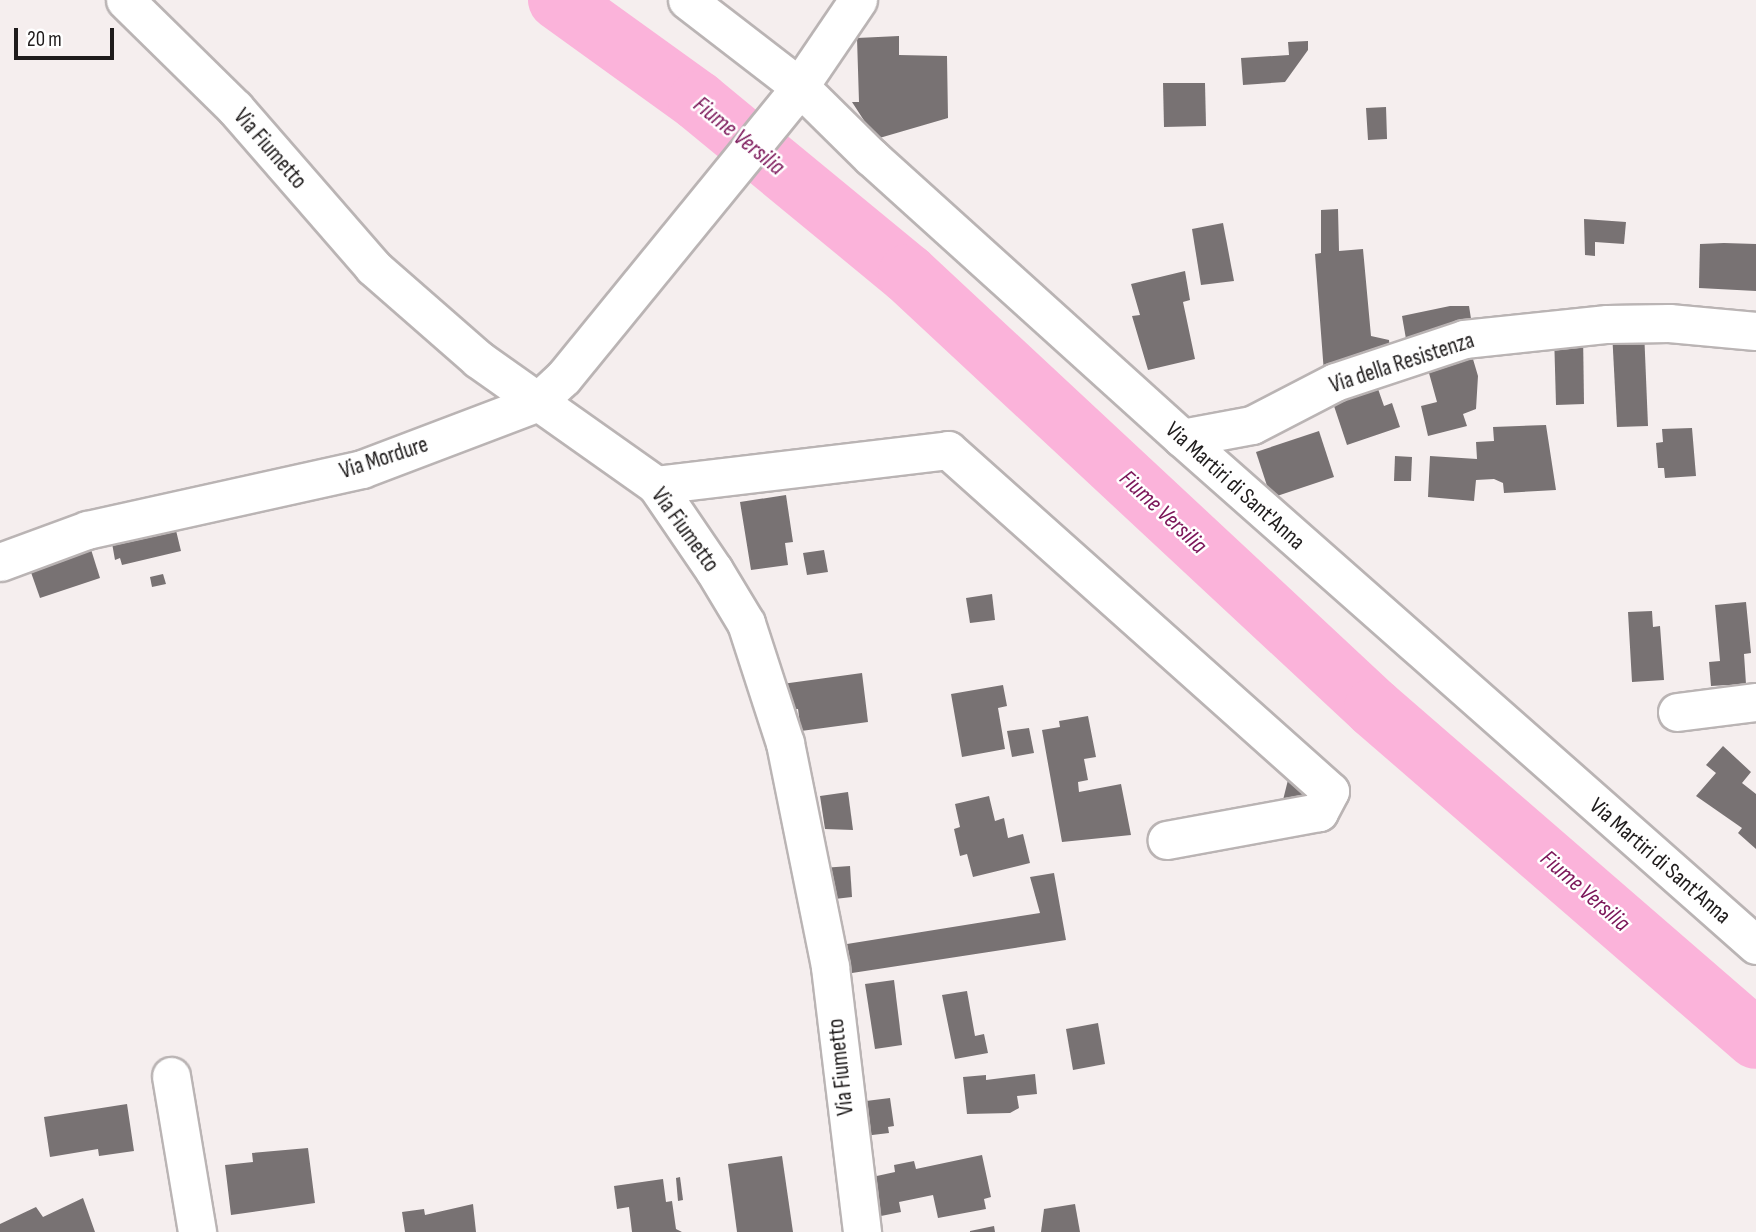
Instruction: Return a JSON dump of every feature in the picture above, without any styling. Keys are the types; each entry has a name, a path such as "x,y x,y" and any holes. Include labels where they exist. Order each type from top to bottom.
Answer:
{"street":[{"name":"Via Fiumetto","path":"125,0 235,108 373,267 536,403 656,485 746,623 785,743 830,967 862,1232"},
{"name":"Via Martiri di Sant'Anna","path":"687,0 871,157 1182,438 1756,945"},
{"path":"795,93 858,0"},
{"name":"Via Mordure","path":"0,562 87,530 362,468 536,403 563,378 795,93"},
{"name":"Via della Resistenza","path":"1182,438 1252,425 1335,382 1464,339 1607,324 1669,323 1756,331"},
{"path":"656,485 948,450 1330,791 1319,812 1167,840"},
{"path":"1676,712 1756,702"},
{"path":"171,1076 197,1232"}],"building":[{"path":"899,36 899,55 947,56 948,118 876,139 852,102 859,102 857,38"},
{"path":"1308,41 1308,50 1285,82 1243,85 1241,58 1289,55 1288,42"},
{"path":"1163,83 1205,83 1206,126 1164,127"},
{"path":"1386,107 1387,139 1368,140 1366,108"},
{"path":"1338,209 1339,251 1363,249 1371,336 1389,340 1390,351 1324,373 1315,254 1321,253 1321,210"},
{"path":"1584,219 1626,222 1624,244 1595,242 1595,256 1585,255"},
{"path":"1223,223 1234,281 1201,285 1192,229"},
{"path":"1700,244 1756,244 1756,291 1699,288"},
{"path":"1185,271 1190,300 1183,302 1195,359 1148,370 1132,316 1140,315 1131,284"},
{"path":"1450,306 1469,306 1472,325 1406,339 1402,316"},
{"path":"1644,330 1648,426 1617,427 1612,331"},
{"path":"1583,332 1584,404 1556,405 1554,333"},
{"path":"1470,349 1478,376 1476,409 1463,414 1467,426 1428,436 1421,406 1437,402 1424,355"},
{"path":"1377,386 1384,406 1392,403 1400,427 1347,445 1333,403"},
{"path":"1546,425 1556,490 1504,493 1503,483 1494,479 1476,480 1474,501 1428,497 1430,456 1477,459 1476,442 1494,441 1493,427"},
{"path":"1692,428 1696,476 1665,478 1664,468 1658,468 1656,443 1663,442 1662,429"},
{"path":"1319,431 1334,477 1271,498 1256,452"},
{"path":"1395,456 1412,457 1411,481 1394,481"},
{"path":"786,495 793,542 785,543 788,565 751,570 740,502"},
{"path":"173,518 181,551 122,565 120,558 115,560 110,532"},
{"path":"88,540 100,578 40,598 27,561"},
{"path":"824,550 828,572 807,575 803,553"},
{"path":"163,574 166,584 152,587 150,577"},
{"path":"992,594 995,620 970,623 966,598"},
{"path":"1746,602 1751,653 1744,654 1746,684 1711,686 1709,662 1720,661 1715,605"},
{"path":"1652,611 1653,627 1660,626 1664,680 1632,682 1628,612"},
{"path":"862,673 868,722 801,731 798,709 786,710 782,684"},
{"path":"1003,685 1007,706 998,708 1005,749 962,757 951,694"},
{"path":"1088,716 1096,757 1084,759 1088,780 1078,782 1079,792 1121,784 1131,835 1062,842 1042,730 1060,727 1059,721"},
{"path":"1029,728 1034,753 1012,757 1007,731"},
{"path":"1723,746 1751,772 1742,783 1756,794 1756,849 1738,833 1742,828 1696,796 1716,773 1706,765"},
{"path":"1290,772 1307,788 1300,809 1280,812"},
{"path":"848,792 853,830 825,829 820,796"},
{"path":"989,796 995,821 1004,818 1008,838 1023,834 1030,863 973,877 967,854 960,856 954,829 960,827 955,804"},
{"path":"850,866 852,897 826,900 822,868"},
{"path":"1054,873 1066,940 852,973 847,944 1040,913 1030,877"},
{"path":"894,980 902,1045 875,1049 865,984"},
{"path":"967,991 975,1036 984,1034 988,1053 955,1059 942,995"},
{"path":"1098,1023 1105,1064 1073,1070 1066,1029"},
{"path":"1035,1074 1037,1094 1017,1096 1019,1108 1010,1113 967,1114 963,1077 986,1075 986,1080"},
{"path":"890,1098 894,1126 888,1127 889,1133 864,1136 858,1102"},
{"path":"127,1104 134,1151 99,1156 98,1149 50,1157 44,1117"},
{"path":"308,1148 315,1203 231,1215 225,1165 253,1162 252,1153"},
{"path":"982,1155 991,1197 984,1199 986,1209 938,1218 933,1195 899,1202 901,1212 871,1218 863,1179 895,1172 894,1165 914,1161 916,1169"},
{"path":"782,1156 793,1232 737,1232 728,1164"},
{"path":"680,1177 683,1200 678,1201 676,1178"},
{"path":"663,1179 666,1202 672,1201 676,1229 682,1232 632,1232 629,1207 617,1209 614,1186"},
{"path":"83,1198 95,1232 0,1232 0,1224 36,1207 43,1217"},
{"path":"473,1204 476,1232 405,1232 402,1212 424,1209 425,1215"},
{"path":"1075,1204 1080,1232 1041,1232 1044,1209"},
{"path":"994,1226 995,1232 970,1232 970,1231"}],"waterway":[{"name":"Fiume Versilia","path":"558,0 698,101 908,274 1374,708 1756,1039"}]}
